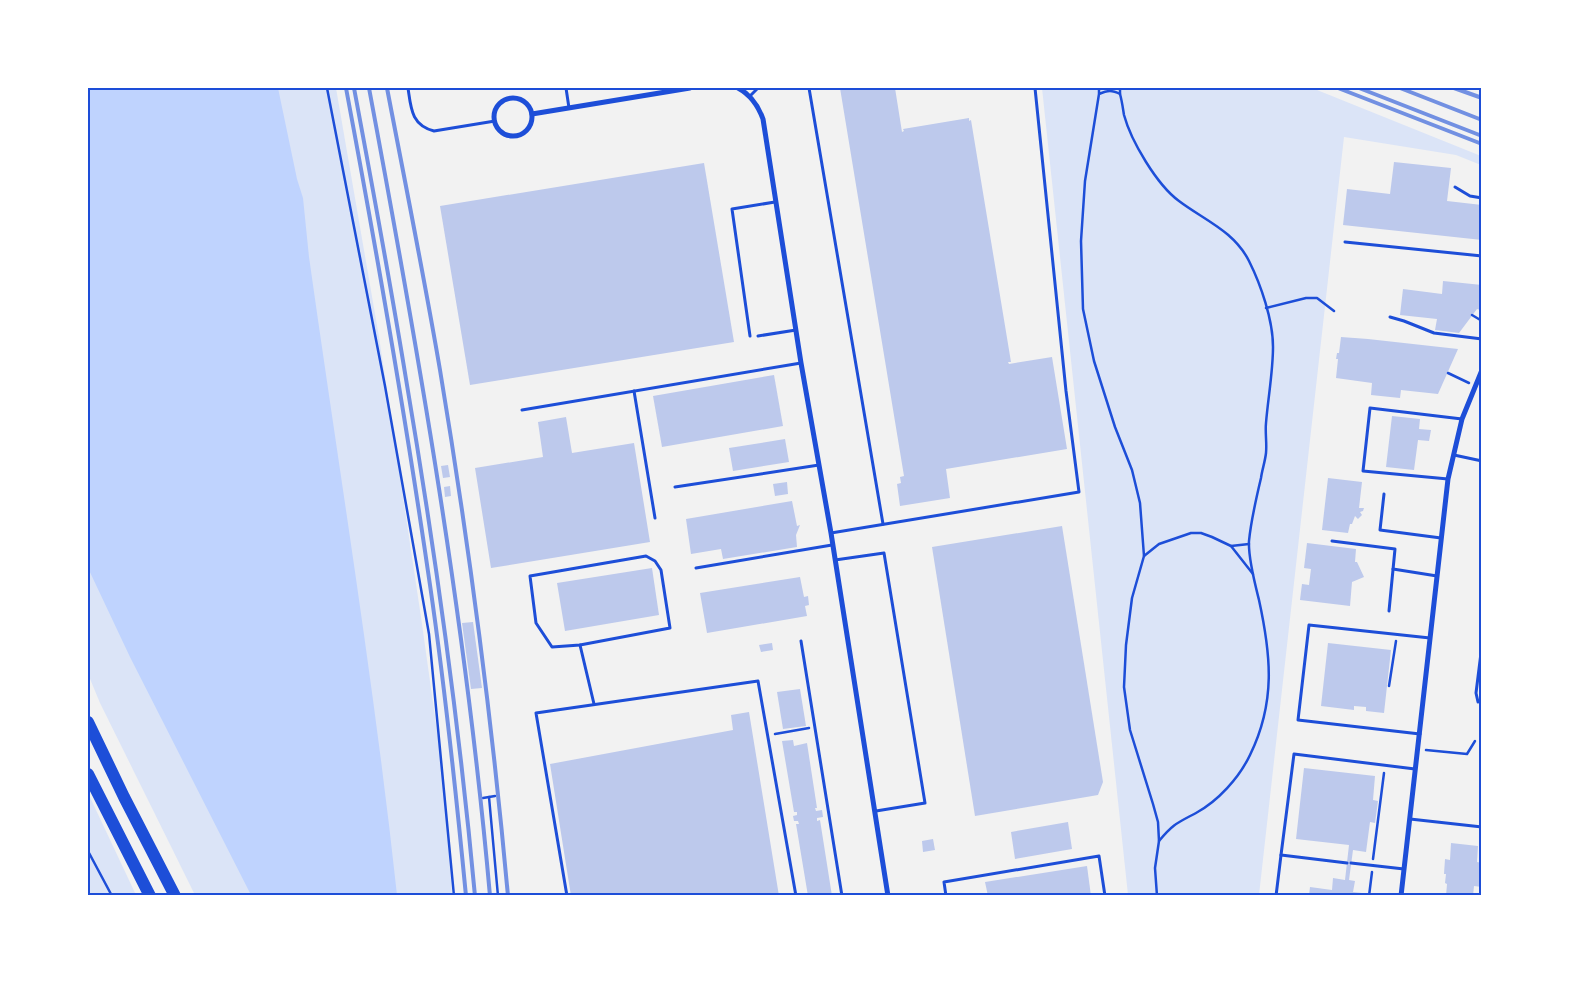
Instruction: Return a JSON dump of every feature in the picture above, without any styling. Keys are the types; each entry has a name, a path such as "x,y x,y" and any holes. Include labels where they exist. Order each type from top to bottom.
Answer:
{"highway":[{"path":"88,722 174,896"},
{"path":"88,774 150,896"}],"street":[{"path":"532,114 690,88"},
{"path":"738,88 750,96 763,119 801,363 831,533 876,811 888,896"},
{"path":"510,99 522,100 532,114 532,121 529,127 519,135 513,136 501,132 495,121 496,109 500,104 510,99"},
{"path":"1402,896 1448,479 1462,419 1482,370"}],"lane":[{"path":"408,88 416,121 424,128 434,131 495,121"},
{"path":"566,88 569,108"},
{"path":"750,96 758,88"},
{"path":"809,88 883,524"},
{"path":"831,533 1079,492 1066,391 1035,88"},
{"path":"1455,187 1470,196 1482,198"},
{"path":"750,336 732,209 776,202"},
{"path":"1345,242 1482,256"},
{"path":"1390,318 1404,321 1434,334 1482,338"},
{"path":"758,336 796,330"},
{"path":"522,410 801,363"},
{"path":"634,391 655,518"},
{"path":"1448,479 1363,471 1370,408 1462,419"},
{"path":"1453,455 1482,461"},
{"path":"675,487 819,464"},
{"path":"1384,494 1380,530 1442,538"},
{"path":"1332,541 1395,549 1389,611"},
{"path":"696,568 832,545"},
{"path":"835,560 884,552 925,803 876,811"},
{"path":"646,556 655,561 661,570 670,628 580,645 552,647 536,623 530,576 646,556"},
{"path":"1393,569 1438,576"},
{"path":"1420,734 1298,720 1309,625 1431,638"},
{"path":"801,641 842,896"},
{"path":"580,645 594,704"},
{"path":"1478,702 1476,693 1482,645"},
{"path":"567,896 536,714 758,681 796,896"},
{"path":"1276,896 1294,754 1416,769"},
{"path":"1410,820 1482,827"},
{"path":"1281,855 1404,870"},
{"path":"946,896 944,882 1099,856 1105,896"}],"path":[{"path":"327,88 385,386 429,634 454,896"},
{"path":"1099,88 1085,181 1081,241 1083,309 1094,361 1115,427 1132,470 1140,503 1144,556 1132,598 1126,644 1124,687 1130,730 1158,822 1155,868 1157,896"},
{"path":"1120,88 1125,117 1134,140 1160,182 1174,198 1218,226 1237,244 1248,259 1257,279 1272,326 1273,347 1265,427 1266,454 1249,544 1265,626 1270,667 1266,707 1260,731 1250,756 1220,796 1196,813 1170,827 1158,841"},
{"path":"1099,94 1106,90 1113,90 1120,94"},
{"path":"1266,308 1306,298 1317,298 1334,310"},
{"path":"1472,315 1482,322"},
{"path":"1448,373 1474,386"},
{"path":"1144,556 1159,544 1191,533 1201,533 1231,546 1254,576"},
{"path":"1231,546 1249,544"},
{"path":"1389,686 1396,634"},
{"path":"768,735 815,727"},
{"path":"1418,749 1467,754 1475,741"},
{"path":"1369,896 1385,765"},
{"path":"482,798 489,799 495,796"},
{"path":"489,799 498,896"},
{"path":"88,851 112,896"}],"shaded area":[{"path":"88,88 336,88 379,337 421,617 443,774 452,895 195,895 100,703 88,674"},
{"path":"1042,88 1312,88 1481,156 1481,165 1456,155 1344,137 1259,895 1128,895"},
{"path":"88,793 136,895 88,895"}],"water":[{"path":"88,88 278,88 297,179 303,198 309,257 378,735 397,895 251,895 130,657 88,568"}],"building":[{"path":"840,88 895,88 902,132 904,131 903,129 969,118 969,121 971,120 1011,362 1008,362 1009,364 1052,357 1067,449 946,469 950,498 900,506 897,484 901,483 900,477 904,476"},
{"path":"1394,162 1451,168 1447,201 1482,205 1482,240 1343,225 1347,189 1390,194"},
{"path":"704,163 734,342 470,385 440,206"},
{"path":"1443,281 1482,285 1481,310 1477,309 1459,333 1435,330 1437,319 1400,315 1403,289 1442,294"},
{"path":"1341,337 1458,349 1438,394 1401,390 1400,398 1371,395 1372,383 1336,378 1338,359 1336,359 1337,353 1339,353"},
{"path":"774,375 783,426 662,447 653,396"},
{"path":"1392,416 1420,419 1419,429 1431,430 1429,441 1418,440 1414,470 1386,467"},
{"path":"566,417 572,453 634,443 650,542 491,568 475,468 543,457 538,422"},
{"path":"785,439 789,462 733,471 729,448"},
{"path":"448,465 450,477 443,478 441,466"},
{"path":"1328,478 1362,482 1359,508 1364,508 1360,512 1362,515 1358,519 1355,516 1352,524 1350,524 1348,533 1322,530"},
{"path":"787,482 788,494 775,496 773,484"},
{"path":"450,486 451,496 445,497 444,487"},
{"path":"792,501 797,526 800,525 796,535 797,547 723,559 721,549 691,554 686,519"},
{"path":"1062,526 1103,782 1098,795 975,816 932,547"},
{"path":"1307,543 1356,549 1355,562 1357,562 1364,577 1352,582 1350,606 1300,600 1302,584 1309,585 1311,569 1304,568"},
{"path":"652,568 659,615 565,631 557,583"},
{"path":"800,577 804,597 808,596 809,605 805,606 807,616 707,633 700,593"},
{"path":"473,622 482,688 471,689 462,623"},
{"path":"772,643 773,650 761,652 759,645"},
{"path":"1328,643 1391,650 1384,713 1366,711 1366,707 1354,706 1354,710 1321,706"},
{"path":"800,689 806,726 783,729 777,692"},
{"path":"749,712 779,896 571,896 550,764 733,730 731,715"},
{"path":"793,740 794,746 807,743 817,808 815,808 816,811 822,810 823,817 817,818 817,821 820,820 832,896 808,896 796,824 799,824 798,821 794,821 793,816 797,815 797,812 794,812 782,741"},
{"path":"1304,768 1375,776 1373,800 1378,801 1375,823 1370,822 1366,852 1353,850 1349,880 1355,881 1353,892 1362,893 1362,896 1309,896 1310,887 1332,890 1333,878 1345,880 1349,845 1296,839"},
{"path":"1068,822 1072,849 1015,859 1011,832"},
{"path":"933,839 935,850 923,852 922,841"},
{"path":"1451,843 1478,846 1477,862 1482,863 1482,887 1474,886 1473,896 1446,896 1445,859 1450,860"},
{"path":"1087,866 1091,896 988,896 985,882"}],"railway":[{"path":"346,88 391,336 421,523 445,701 466,896"},
{"path":"354,88 394,306 427,507 454,701 475,896"},
{"path":"369,88 406,289 439,490 468,693 490,896"},
{"path":"387,88 434,335 461,501 487,698 508,896"},
{"path":"1338,88 1482,144"},
{"path":"1359,88 1482,136"},
{"path":"1400,88 1482,120"},
{"path":"1454,88 1482,98"}]}
